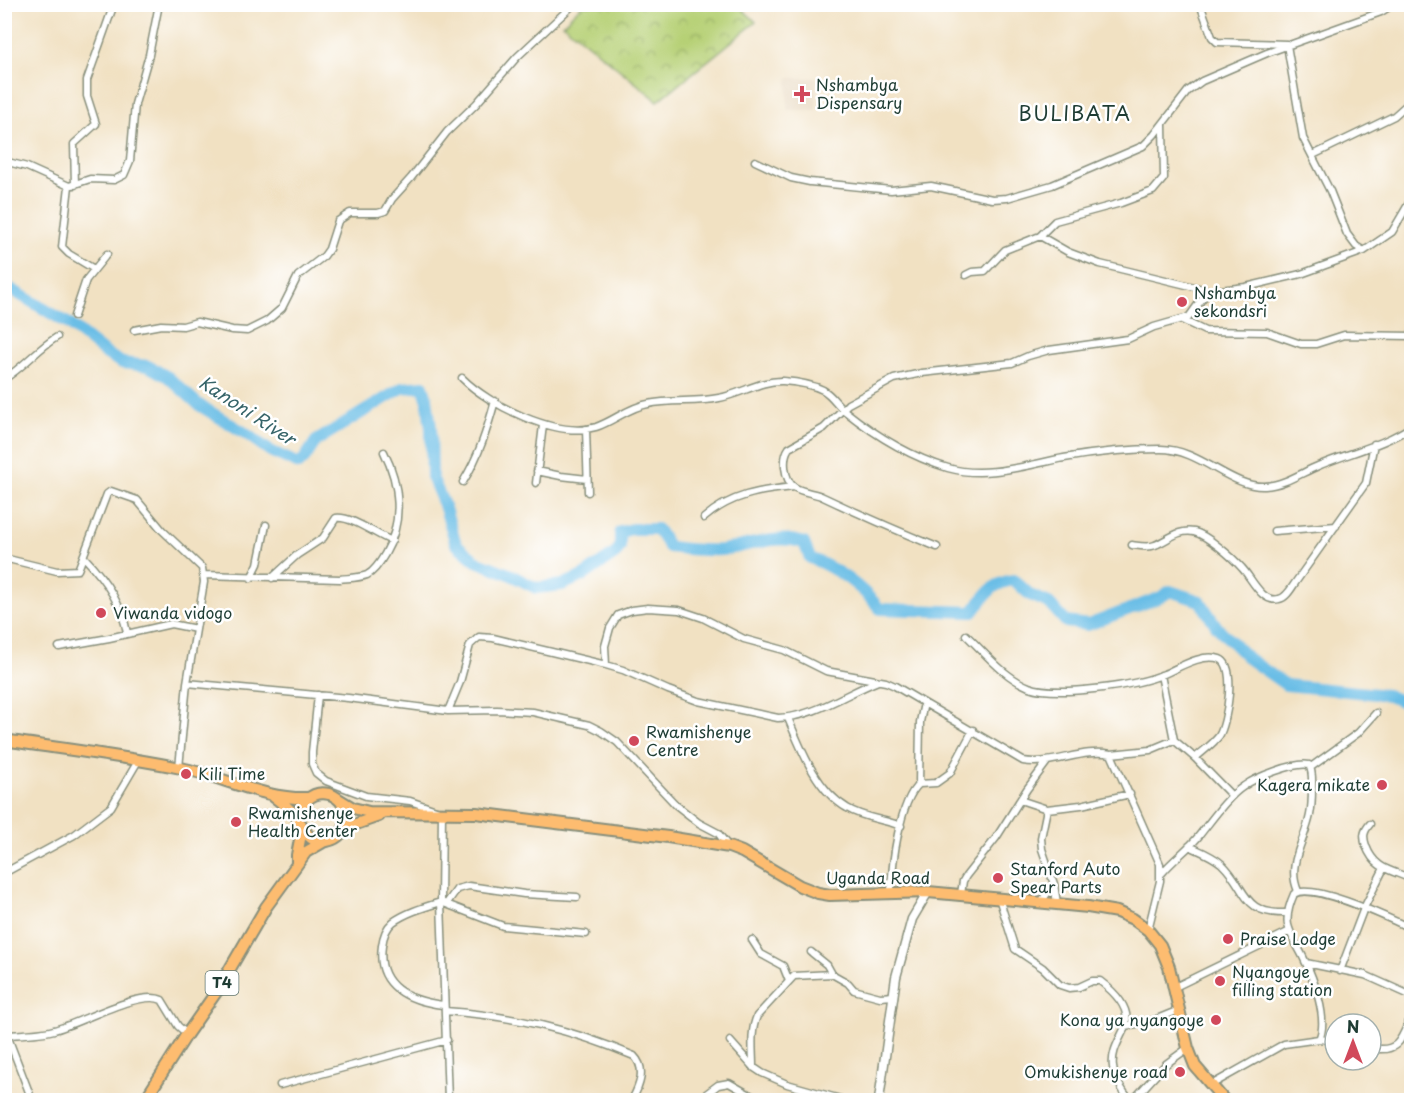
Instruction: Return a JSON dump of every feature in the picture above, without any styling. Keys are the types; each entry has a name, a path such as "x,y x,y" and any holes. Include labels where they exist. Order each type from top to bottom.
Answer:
{"main road":[{"path":"4,740 179,768 218,777 273,796 309,798 325,793 340,800 347,814 345,828"},
{"path":"273,796 289,808 308,836 325,841"},
{"name":"T4","path":"297,864 300,812 309,798"},
{"name":"Uganda Road","path":"340,800 361,811 388,814 476,813 729,847 742,852 800,886 818,893 844,895 891,891 960,894 1057,903 1117,912 1133,919 1148,930 1160,945 1169,967 1188,1048 1195,1066 1224,1101"},
{"name":"Uganda Road","path":"345,828 388,814"},
{"name":"T4","path":"145,1101 187,1034 218,991 266,907 297,864 306,852 340,835 345,828"}],"street":[{"path":"94,268 69,254 62,246 72,186 74,144 96,124 87,96 89,71 114,4"},
{"path":"4,160 72,186 90,179 119,179 127,170 135,104 149,55 159,4"},
{"path":"134,330 152,326 183,326 202,322 247,332 267,321 282,308 298,276 324,256 329,249 338,221 350,213 385,211 392,199 447,132 476,104 517,57 574,4"},
{"path":"1200,4 1212,37 1217,42 1289,44"},
{"path":"1381,12 1382,4"},
{"path":"755,161 791,178 810,182 891,189 932,186 987,198 1007,198 1052,185 1130,153 1148,141 1188,91 1202,81 1289,44 1381,12 1394,4"},
{"path":"1289,44 1303,138 1330,191 1347,234 1356,246 1364,251"},
{"path":"1312,155 1394,116 1412,100"},
{"path":"966,275 985,271 1005,250 1040,236 1055,221 1121,203 1153,191 1164,178 1163,123"},
{"path":"1040,236 1068,252 1100,264 1211,291 1246,288 1301,274 1364,251 1392,232 1412,198"},
{"path":"74,316 86,280 107,254"},
{"path":"794,487 787,476 786,453 789,448 824,428 848,404 883,383 904,376 1012,363 1049,350 1128,339 1154,327 1182,320 1194,313 1202,299 1211,291"},
{"path":"1182,320 1206,331 1268,332 1301,344 1316,344 1344,335 1412,336"},
{"path":"4,379 22,366 40,348 57,337"},
{"path":"462,378 471,387 495,401 543,425 586,429 597,427 646,404 721,398 764,383 780,381 811,386 822,390 844,410 902,448 947,468 963,471 1000,470 1066,458 1161,449 1191,455 1251,485 1265,486 1280,483 1412,426"},
{"path":"463,482 483,444 495,401"},
{"path":"536,483 543,425"},
{"path":"586,429 588,492"},
{"path":"1132,545 1153,546 1182,532 1196,532 1228,555 1243,569 1254,585 1268,597 1275,600 1284,597 1365,483 1374,444"},
{"path":"204,575 340,579 370,574 392,541 398,510 398,495 392,469 384,452"},
{"path":"537,471 587,479"},
{"path":"704,518 725,502 741,496 764,490 794,487 818,495 886,527 937,547"},
{"path":"4,558 57,570 74,571 81,566 106,494 111,491 137,500 162,530 202,568 204,575 187,683 179,768"},
{"path":"272,578 297,555 323,538 336,518 353,522 392,541"},
{"path":"251,578 258,564 266,525"},
{"path":"1274,531 1337,525"},
{"path":"84,557 113,595 127,633"},
{"path":"606,665 605,646 610,628 618,615 632,610 658,608 679,610 703,618 744,639 784,650 826,671 879,681 903,690 1023,761 1047,762 1095,753 1112,754 1150,750 1174,740"},
{"path":"59,647 171,624 196,629"},
{"path":"966,635 1001,668 1030,687 1046,690 1105,688 1161,675 1186,664 1206,659 1222,659 1228,666 1228,704 1223,727 1218,736 1195,758"},
{"path":"448,711 460,682 470,645 479,638 493,638 623,669 659,687 698,701 778,718 788,718 820,708 879,681"},
{"path":"1161,675 1174,740 1232,796"},
{"path":"187,683 318,695 448,711 533,712 589,725 601,731 622,748 676,805 699,823 718,833 729,847"},
{"path":"318,695 312,752 312,764 316,773 326,781 366,796 410,801 442,812 444,1008 448,1101"},
{"path":"891,891 901,826 911,793 919,784 920,722 924,703"},
{"path":"1311,767 1358,733 1376,713"},
{"path":"788,718 813,770 825,789 837,801 860,814 901,826"},
{"path":"919,784 936,783 950,774 972,729"},
{"path":"1112,754 1155,850 1162,873 1148,930"},
{"path":"4,873 74,835 111,807 138,761"},
{"path":"960,894 963,881 996,838 1047,762"},
{"path":"1162,873 1243,786 1296,765 1305,764 1311,767"},
{"path":"1299,891 1294,882 1293,870 1310,815 1311,767"},
{"path":"1020,800 1047,809 1081,805 1130,794"},
{"path":"1047,809 1041,838 1042,849 1054,884 1057,903"},
{"path":"1370,824 1364,832 1365,843 1372,859 1384,868 1412,879"},
{"path":"1189,846 1219,861 1246,899 1259,909 1266,913 1288,913"},
{"path":"1340,970 1384,868"},
{"path":"1041,902 1054,884"},
{"path":"577,897 524,894 469,886 457,889 444,903 410,913 393,922 385,931 381,948 381,964 393,987 420,1001 444,1008 505,1016 557,1028 634,1056 639,1061 641,1071 632,1101"},
{"path":"1319,1039 1323,1029 1320,1011 1306,963 1287,923 1294,894 1299,891 1317,892 1365,908 1412,929"},
{"path":"879,1101 896,977 912,919 928,892"},
{"path":"998,897 1015,948 1043,968 1060,985 1069,988 1100,981 1122,1004 1126,1015 1125,1026 1116,1044 1113,1067 1131,1101 1166,1064 1188,1048"},
{"path":"444,903 503,926 586,934"},
{"path":"1174,987 1290,931"},
{"path":"752,940 761,954 783,966 789,981"},
{"path":"811,952 827,965 832,974"},
{"path":"1306,963 1365,975 1412,996"},
{"path":"753,1067 753,1025 757,1016 794,976 832,974 848,983 854,990 880,997 894,996"},
{"path":"7,1035 52,1031 120,1004 149,996 162,1000 178,1026 187,1034"},
{"path":"1125,1026 1152,1021 1179,1010"},
{"path":"1383,1050 1395,1047 1412,1014"},
{"path":"4,1027 32,1101"},
{"path":"280,1085 447,1040"},
{"path":"1210,1085 1284,1044 1323,1040"},
{"path":"730,1041 753,1067 787,1084 844,1101"},
{"path":"698,1101 718,1085 729,1083 738,1086 759,1101"}],"shaded area":[{"name":"Nshambya Dispensary","path":"788,78 817,78 816,110 787,110"}],"green space":[{"path":"582,5 738,5 756,22 658,101 563,24"}],"waterway":[{"name":"Kanoni River","path":"4,285 69,324 105,353 122,363 148,366 168,377 199,405 270,451 299,464 316,441 402,388 423,386 431,428 432,477 444,505 456,544 476,561 536,588 562,585 583,576 616,553 620,547 620,532 632,529 657,529 669,547 688,549 721,550 772,540 793,540 804,543 810,558 848,579 880,609 973,612 994,587 1014,580 1030,595 1049,603 1066,622 1088,625 1161,597 1170,591 1200,601 1217,627 1249,659 1286,685 1387,695 1412,706"}],"place":[{"name":"Nshambya Dispensary","path":"802,94"},
{"name":"Nshambya sekondsri","path":"1182,302"},
{"name":"Viwanda vidogo","path":"101,613"},
{"name":"Rwamishenye Centre","path":"634,741"},
{"name":"Kili Time","path":"186,774"},
{"name":"Kagera mikate","path":"1382,785"},
{"name":"Rwamishenye Health Center","path":"236,822"},
{"name":"Stanford Auto Spear Parts","path":"998,878"},
{"name":"Praise Lodge","path":"1228,939"},
{"name":"Nyangoye filling station","path":"1220,981"},
{"name":"Kona ya nyangoye","path":"1216,1020"},
{"name":"Omukishenye road","path":"1180,1072"}],"district":[{"name":"BULIBATA","path":"1075,114"}]}
